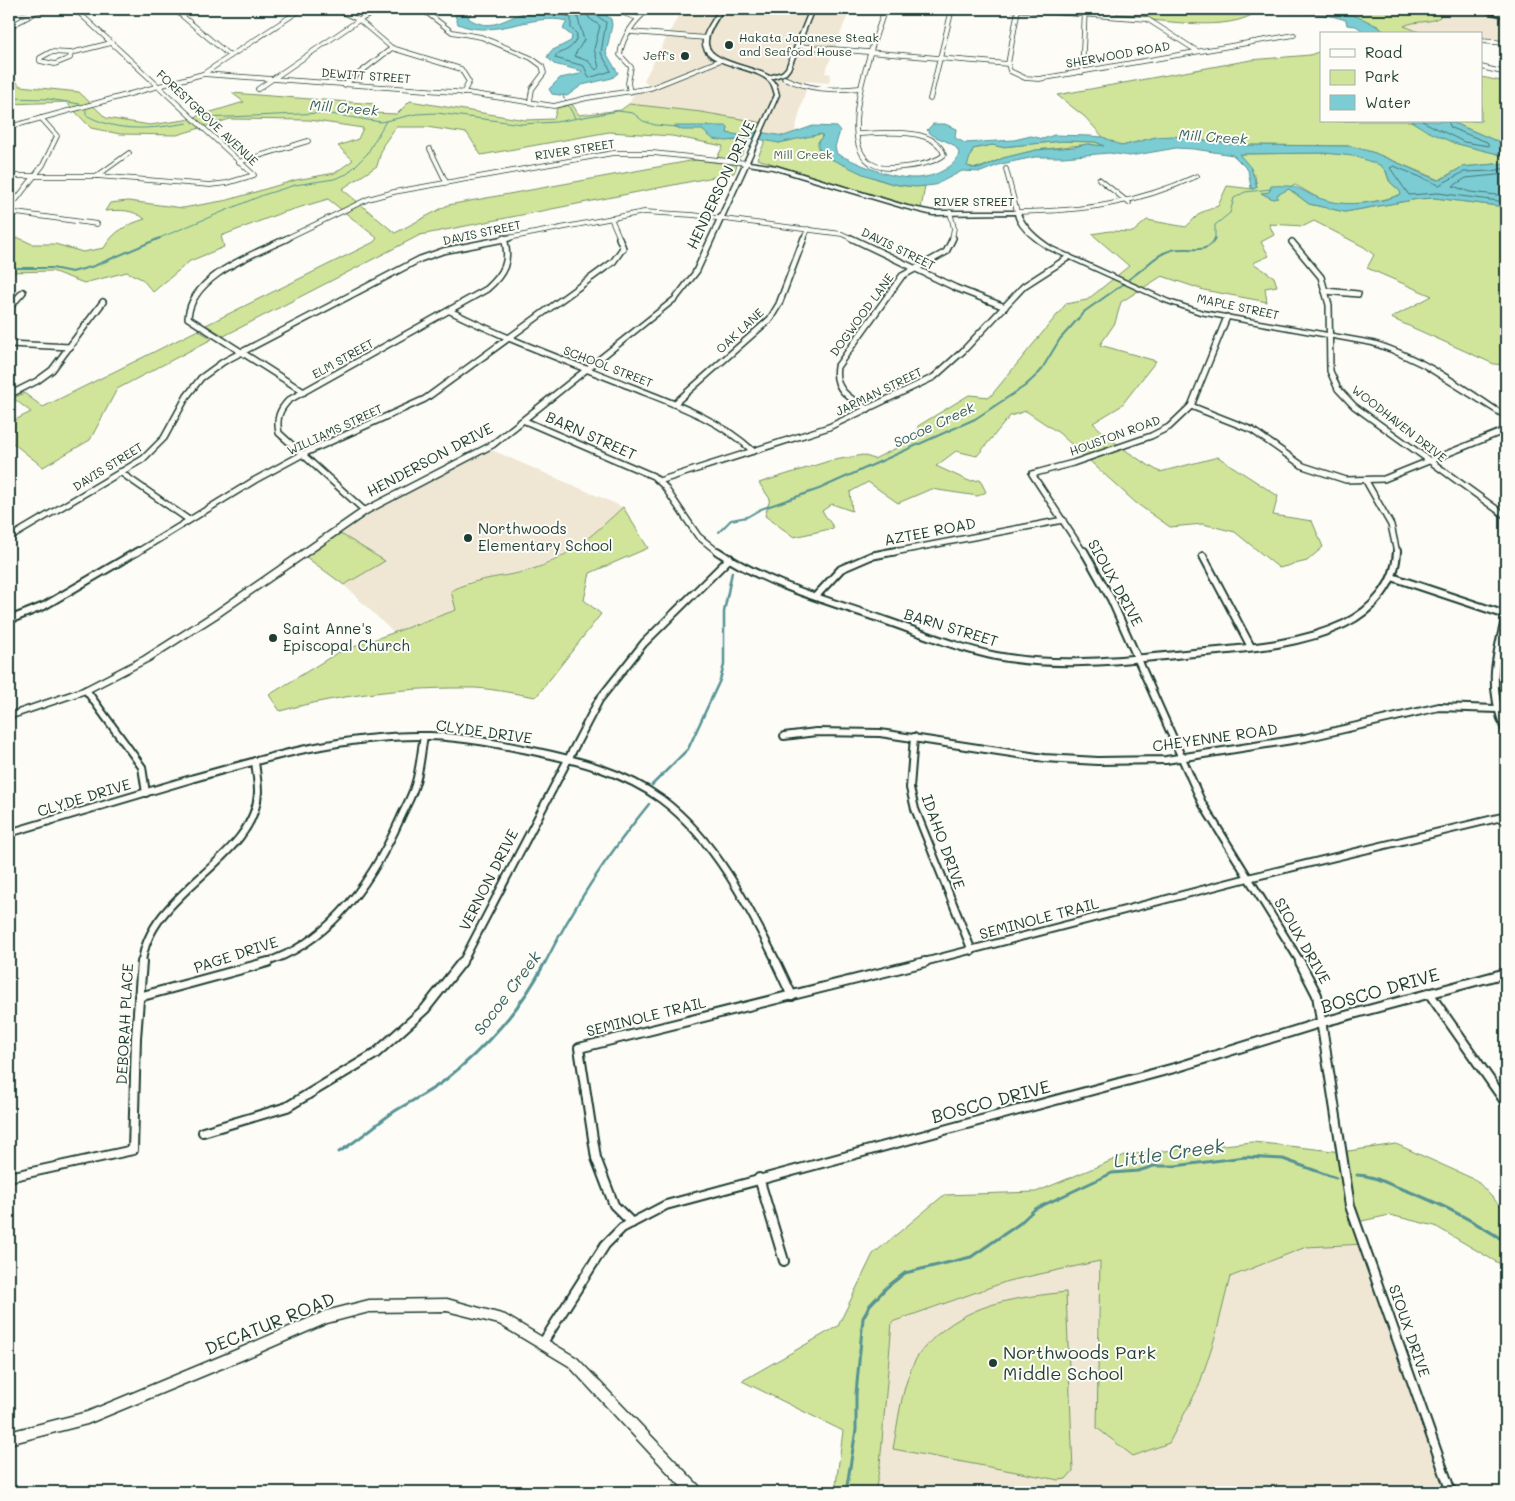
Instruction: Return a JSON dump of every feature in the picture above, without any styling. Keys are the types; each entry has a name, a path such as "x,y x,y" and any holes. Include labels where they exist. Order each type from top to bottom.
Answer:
{"main road":[{"path":"721,9 706,38 707,50 721,60 768,78 777,88 777,95"},
{"name":"HENDERSON DRIVE","path":"761,130 812,9"},
{"path":"1481,9 1506,16"},
{"path":"768,78 784,73 788,69"},
{"name":"HENDERSON DRIVE","path":"9,716 86,690 124,671 181,637 365,511 482,451 525,421 676,298 694,276 756,141"},
{"name":"RIVER STREET","path":"747,163 774,167 906,207 933,213 1017,212"},
{"name":"MAPLE STREET","path":"1017,212 1019,220 1037,240 1167,301 1202,313 1373,343 1420,360 1506,418"}],"street":[{"path":"9,12 24,14 51,9"},
{"name":"FORESTGROVE AVENUE","path":"9,176 97,176 189,185 210,185 227,183 254,175 75,9"},
{"path":"174,9 230,56"},
{"path":"203,74 302,9"},
{"path":"336,9 359,20 392,48 461,69 466,74 469,82 463,93"},
{"path":"258,89 359,20 382,9"},
{"path":"422,9 452,32 481,37 531,58 542,66 544,74 532,89 530,101"},
{"path":"612,9 637,18"},
{"path":"630,92 628,83 632,68 620,53 637,18 649,9"},
{"path":"859,134 916,134 938,143 944,155 938,160 923,163 894,168 878,167 870,162 858,148 860,88 870,52 886,9"},
{"path":"930,99 952,9"},
{"path":"1009,9 1147,20 1197,51"},
{"path":"798,46 1008,64 1018,9"},
{"path":"1082,72 1085,9"},
{"path":"9,27 36,12"},
{"path":"631,32 706,38"},
{"name":"SHERWOOD ROAD","path":"1008,64 1010,71 1025,78 1039,79 1294,35"},
{"path":"1482,41 1506,43"},
{"path":"71,53 70,58 64,62 48,64 40,61 42,56 51,52 63,51 71,53 111,43"},
{"path":"344,85 392,48"},
{"name":"DEWITT STREET","path":"9,127 157,85 203,74 463,93 530,101 554,106 661,85 721,60"},
{"path":"1482,66 1506,73"},
{"path":"784,78 806,89 820,92 860,88"},
{"path":"41,118 57,136 54,145 9,210 97,224"},
{"name":"HENDERSON DRIVE","path":"756,141 761,130"},
{"path":"239,162 308,141"},
{"path":"430,149 446,182"},
{"name":"RIVER STREET","path":"304,392 188,318 187,309 210,279 240,260 368,200 394,192 628,152 747,163"},
{"path":"97,176 129,154"},
{"name":"MAPLE STREET","path":"1006,170 1017,212"},
{"name":"RIVER STREET","path":"1017,212 1062,212 1129,203 1172,188 1197,176"},
{"path":"1099,180 1129,203"},
{"name":"DAVIS STREET","path":"9,538 143,459 164,438 187,396 201,378 223,362 420,259 457,247 644,212 720,218 848,236 956,288 1005,307"},
{"name":"DOGWOOD LANE","path":"868,409 838,387 835,381 837,367 896,283 916,268 946,252 951,245 954,235 954,222 950,212"},
{"name":"WILLIAMS STREET","path":"9,620 44,606 85,584 189,520 303,454 425,399 613,262 623,248 611,218"},
{"name":"OAK LANE","path":"674,404 770,319 779,304 808,229"},
{"name":"ELM STREET","path":"365,511 279,433 276,422 278,414 284,405 304,392 450,312 487,289 504,273 508,262 508,249 504,238"},
{"name":"WOODHAVEN DRIVE","path":"1292,242 1321,277 1329,305 1330,371 1338,389 1354,406 1506,516"},
{"name":"JARMAN STREET","path":"659,481 829,427 934,377 946,368 1024,286 1070,257"},
{"path":"1325,291 1358,294"},
{"path":"9,308 23,292"},
{"path":"9,396 37,381 52,370 103,302"},
{"name":"SCHOOL STREET","path":"450,312 508,339 674,404 736,434 753,451"},
{"name":"HOUSTON ROAD","path":"1032,474 1073,463 1151,436 1170,427 1191,406 1227,317"},
{"path":"9,344 70,347"},
{"path":"1191,406 1252,430 1284,454 1317,472 1346,480 1366,481 1384,479 1506,430"},
{"name":"BARN STREET","path":"525,421 653,476 674,500 693,530 745,568 816,596 969,650 1008,658 1084,665 1280,644 1320,634 1349,621 1372,604 1386,589 1392,577 1397,557 1397,545 1390,526 1366,481"},
{"path":"120,472 189,520"},
{"name":"SIOUX DRIVE","path":"1032,474 1083,550 1111,599 1202,803 1302,964 1317,995 1323,1022 1350,1206 1451,1492"},
{"name":"AZTEE ROAD","path":"816,596 841,569 871,556 1063,520"},
{"path":"1203,556 1251,647"},
{"name":"VERNON DRIVE","path":"203,1132 287,1107 332,1082 374,1054 402,1032 458,970 599,700 623,666 645,640 730,558"},
{"path":"1392,577 1506,616 1492,669 1492,682 1498,709 1506,732"},
{"path":"86,690 142,767 146,793"},
{"name":"CHEYENNE ROAD","path":"784,736 816,732 880,733 1044,758 1098,761 1166,760 1305,738 1439,707 1498,709"},
{"name":"CLYDE DRIVE","path":"9,834 254,761 322,744 377,738 424,736 467,738 554,755 614,775 638,786 661,799 685,821 723,870 774,952 792,996"},
{"name":"PAGE DRIVE","path":"139,997 230,974 280,958 311,938 336,917 355,898 384,853 415,785 424,736"},
{"name":"IDAHO DRIVE","path":"914,737 910,788 915,809 972,951"},
{"name":"DEBORAH PLACE","path":"9,1177 133,1150 139,997 143,956 155,927 170,905 221,858 249,823 258,793 254,761"},
{"name":"SEMINOLE TRAIL","path":"632,1223 614,1205 596,1158 579,1048 972,951 1248,878 1506,816"},
{"name":"BOSCO DRIVE","path":"542,1344 605,1245 622,1228 666,1205 759,1178 1178,1067 1323,1022 1506,973"},
{"path":"1429,993 1506,1103"},
{"path":"759,1178 784,1261"},
{"name":"DECATUR ROAD","path":"9,1438 87,1418 240,1355 326,1317 369,1306 447,1305 501,1319 572,1362 695,1492"}],"shaded area":[{"path":"682,9 850,9 825,73 831,74 829,83 805,81 806,89 794,134 784,136 758,132 764,123 701,112 629,104 634,94 631,92 651,87 644,80"},
{"path":"1438,9 1506,9 1506,43 1482,41 1482,32 1419,32 1403,26 1412,22 1436,20 1440,17"},
{"name":"Northwoods Elementary School","path":"487,448 623,507 583,544 536,568 466,583 457,610 394,633 344,585 385,561 336,531 365,511"},
{"name":"Northwoods Park Middle School","path":"1364,1244 1451,1492 875,1492 880,1465 892,1322 1008,1281 1101,1261 1097,1340 1134,1456 1169,1443 1199,1386 1216,1334 1230,1277 1306,1247"}],"green space":[{"path":"1117,9 1259,10 1246,18 1230,22 1191,24 1117,16"},
{"path":"1332,9 1437,9 1441,13 1440,17 1436,19 1404,26 1419,32 1385,32 1378,26"},
{"path":"1320,51 1320,122 1413,122 1454,143 1506,156 1506,163 1462,167 1439,180 1375,153 1351,146 1242,145 1177,137 1156,137 1122,146 1103,137 1085,117 1057,95 1251,60 1310,55"},
{"path":"9,73 20,86 79,92 106,118 150,125 185,120 244,102 232,93 375,104 372,113 397,114 410,101 525,120 554,119 557,108 572,104 579,115 621,110 629,104 701,112 764,123 761,130 739,135 727,133 728,128 706,125 732,141 749,138 742,155 736,159 717,158 723,146 672,136 609,132 481,155 467,133 426,127 396,127 383,145 377,166 342,189 395,233 448,205 696,160 737,165 734,173 420,235 224,336 206,325 374,242 377,238 328,199 281,213 221,236 224,247 190,261 153,292 142,279 127,272 84,283 52,271 9,272 9,240 19,238 32,244 55,244 83,252 104,248 121,229 145,219 131,212 121,210 105,211 110,203 128,201 183,208 228,200 296,180 335,173 353,160 338,146 358,139 363,128 309,120 230,119 177,135 120,134 91,128 66,102 9,104"},
{"path":"1482,77 1506,82 1506,142 1494,140 1452,122 1482,122"},
{"name":"Mill Creek","path":"815,134 822,135 818,148 834,160 889,183 916,187 925,186 921,209 757,159 766,139 779,143"},
{"path":"1063,141 1096,142 1104,147 1090,144 1036,150 1003,158 979,169 966,166 973,149 992,145 1001,147"},
{"path":"1324,153 1356,156 1373,161 1385,171 1390,182 1401,194 1375,201 1344,204 1323,200 1295,185 1263,194 1273,199 1281,191 1289,189 1309,204 1345,212 1418,199 1435,198 1506,207 1506,365 1494,364 1391,318 1432,296 1367,268 1374,255 1364,247 1314,221 1304,226 1269,224 1274,235 1261,242 1269,256 1253,263 1274,277 1277,286 1265,288 1267,302 1204,290 1162,276 1121,302 1115,323 1100,345 1156,361 1121,406 1093,423 1125,450 1160,472 1218,457 1278,496 1273,515 1312,521 1323,547 1307,561 1279,568 1235,532 1203,524 1170,527 1136,503 1059,433 1026,411 1010,416 977,456 956,451 936,466 969,481 980,480 986,492 978,496 931,489 898,503 868,482 850,492 852,511 832,504 822,511 834,528 794,537 765,516 770,499 759,483 829,461 863,455 874,459 919,437 918,426 969,395 990,397 1066,304 1087,300 1129,266 1092,234 1110,231 1133,232 1147,220 1186,227 1200,213 1218,206 1227,186 1253,189 1257,187 1255,176 1239,154"},
{"path":"198,330 212,339 117,389 90,440 43,467 9,440 9,423 31,412 13,398 24,393 43,407"},
{"path":"623,507 648,548 590,573 584,600 601,614 536,697 475,688 401,690 328,700 280,711 269,695 337,653 456,610 451,591 461,586 536,568 561,557 583,542"},
{"path":"336,531 385,561 344,585 302,554"},
{"path":"1253,1142 1342,1152 1396,1144 1476,1180 1506,1212 1506,1273 1500,1264 1435,1226 1390,1215 1357,1222 1364,1244 1306,1247 1230,1277 1216,1334 1199,1386 1169,1443 1133,1456 1097,1428 1100,1261 1008,1281 892,1322 880,1465 875,1492 835,1492 843,1431 742,1381 838,1326 873,1254 944,1195 1036,1192 1125,1155"},
{"path":"1066,1292 1073,1471 1066,1479 1059,1480 893,1449 900,1407 908,1377 920,1353 938,1334 968,1314 998,1303 1031,1296"}],"water":[{"path":"579,7 596,10 611,19 612,25 606,53 618,73 612,78 582,85 567,96 552,94 549,89 560,78 580,74 582,71 554,64 547,57 551,51 571,41 572,36 563,29 567,21 553,19 499,28 472,28 458,24 453,9 474,9 468,18 490,25 524,13 539,10"},
{"path":"1307,8 1341,12 1373,24 1384,32 1364,32 1356,26 1347,25 1346,20 1334,17 1256,9"},
{"path":"1413,122 1451,122 1494,140 1506,142 1506,156 1454,143 1427,131"},
{"path":"933,124 945,124 956,129 955,138 965,143 1014,140 1031,136 1043,139 1054,135 1103,137 1122,146 1156,137 1173,136 1242,145 1351,146 1375,153 1437,180 1462,167 1506,163 1506,207 1435,198 1418,199 1345,212 1309,204 1289,189 1277,195 1278,198 1273,199 1261,193 1269,192 1271,186 1289,186 1325,200 1353,204 1384,200 1401,194 1390,182 1386,171 1380,165 1354,156 1324,153 1239,154 1251,168 1257,187 1253,189 1251,188 1248,170 1233,155 1176,148 1130,156 1109,153 1063,157 1035,157 1001,164 981,172 962,171 935,185 916,187 893,184 863,174 831,159 818,148 818,142 823,136 821,134 779,143 752,138 726,141 713,139 702,130 682,130 674,126 726,126 728,128 727,133 739,135 758,132 784,136 813,126 837,127 840,131 835,147 837,154 890,175 918,178 931,176 944,170 954,163 959,153 957,148 949,142 930,134 927,130","holes":["1063,141 1096,142 1104,146 1087,144 1036,150 1003,158 979,169 967,166 973,149 992,145 1001,147"]}],"waterway":[{"path":"564,95 563,97 567,101"},
{"name":"Mill Creek","path":"9,98 48,99 80,104"},
{"path":"568,105 575,118"},
{"name":"Mill Creek","path":"86,110 86,115 98,121 123,127 148,128 187,123"},
{"name":"Mill Creek","path":"204,118 324,113 381,122 416,114 437,113 522,124 556,122 618,111 633,113 643,121 655,125 676,127"},
{"path":"157,239 263,195 295,185 334,179 347,174 367,154 386,121"},
{"name":"Mill Creek","path":"971,168 982,167 999,160"},
{"name":"Socoe Creek","path":"1215,238 1215,225 1230,213 1234,198 1245,192 1271,189"},
{"path":"9,268 52,268 72,272 94,266 160,238"},
{"name":"Socoe Creek","path":"1129,279 1166,252 1177,249 1202,249 1212,244 1215,238"},
{"name":"Socoe Creek","path":"719,532 731,520 747,517 761,509 819,489 975,419 1025,386 1040,372 1060,339 1085,311 1122,285"},
{"name":"Socoe Creek","path":"652,785 688,749 720,680 724,665 724,612 732,572"},
{"name":"Socoe Creek","path":"545,963 567,921 592,881 649,804"},
{"name":"Socoe Creek","path":"339,1152 395,1111 426,1093 459,1069 487,1042 514,1011 545,962"},
{"name":"Little Creek","path":"846,1492 856,1430 856,1394 863,1318 870,1305 887,1287 905,1273 971,1257 1019,1224 1035,1209 1112,1173 1138,1171 1154,1166 1175,1166 1245,1157 1283,1159 1336,1178"},
{"name":"Little Creek","path":"1357,1175 1376,1179 1438,1204 1506,1242"}],"place":[{"name":"Hakata Japanese Steak and Seafood House","path":"729,45"},
{"name":"Jeff's","path":"685,56"},
{"name":"Northwoods Elementary School","path":"468,538"},
{"name":"Saint Anne's Episcopal Church","path":"273,638"},
{"name":"Northwoods Park Middle School","path":"993,1363"}]}
